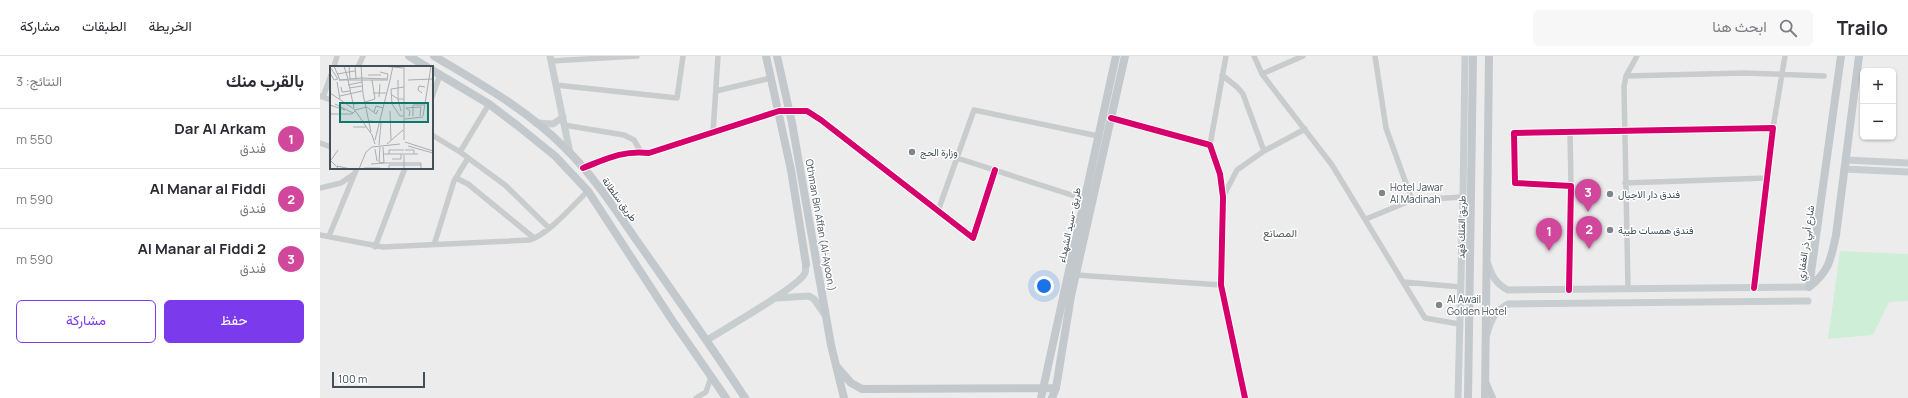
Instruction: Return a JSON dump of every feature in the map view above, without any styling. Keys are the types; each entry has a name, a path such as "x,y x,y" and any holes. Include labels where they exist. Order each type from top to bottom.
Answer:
{"main road":[{"path":"409,56 425,66"},
{"name":"طريق سلطانة","path":"434,56 489,89 536,123 583,168 599,186 707,340 745,398"},
{"name":"Othman Bin Affan (Al-Ayoon.)","path":"766,56 791,170 806,264"},
{"name":"Othman Bin Affan (Al-Ayoon.)","path":"777,56 789,110 831,345 844,398"},
{"name":"طريق -سيد الشهداء","path":"1041,398 1116,56"},
{"name":"طريق -سيد الشهداء","path":"1053,398 1076,275 1125,56"},
{"name":"طريق الملك فهد","path":"1468,398 1473,56"},
{"path":"1485,398 1489,56"},
{"name":"شارع أبي ذر الغفاري","path":"1809,287 1841,56"},
{"name":"شارع أبي ذر الغفاري","path":"1809,287 1826,272 1831,260 1846,160 1859,56"},
{"path":"433,71 489,104 555,156 588,191 711,378 726,398"},
{"path":"836,365 851,383 862,389 1056,388"},
{"path":"1485,381 1492,398"}],"street":[{"path":"334,66 338,56"},
{"path":"358,66 363,56"},
{"path":"570,154 551,59 637,56"},
{"path":"556,85 677,98 683,56"},
{"path":"713,133 718,56"},
{"path":"1226,56 1210,144 1220,174 1223,197 1221,285 1244,398"},
{"path":"1254,56 1262,74 1332,165 1425,318 1459,324"},
{"path":"1262,74 1303,56"},
{"path":"1376,56 1386,128 1412,200"},
{"path":"1458,398 1465,56"},
{"path":"1628,289 1624,86 1626,76 1637,56"},
{"path":"1754,288 1773,128 1785,56"},
{"path":"1626,76 1782,73 1824,76"},
{"path":"433,94 440,75"},
{"path":"1222,75 1243,94 1264,151"},
{"path":"322,97 330,77"},
{"path":"716,91 771,78"},
{"path":"460,152 489,104"},
{"path":"938,211 974,110 1098,136"},
{"path":"583,168 614,156 633,151 649,153 779,111 807,111 821,120 973,238 995,170"},
{"path":"536,123 552,124 563,117"},
{"path":"1111,118 1210,144"},
{"path":"564,125 629,137 634,140 641,152"},
{"path":"1571,186 1515,182 1514,133 1773,128"},
{"path":"1223,197 1237,170 1264,151 1305,129"},
{"path":"1569,290 1571,186 1570,132"},
{"path":"433,137 460,152 505,185 549,228"},
{"path":"320,143 330,147"},
{"path":"434,245 456,178 468,158"},
{"path":"957,158 1084,199"},
{"path":"1846,160 1908,163"},
{"path":"375,246 405,169"},
{"path":"1844,169 1908,172"},
{"path":"329,236 356,170"},
{"path":"320,188 341,182 356,170"},
{"path":"456,178 468,184 534,238"},
{"path":"1626,183 1767,178"},
{"path":"320,235 375,246 434,245 534,238 549,228 588,191"},
{"path":"1366,219 1412,200 1463,196"},
{"path":"1487,260 1494,279 1499,286 1508,290 1809,287"},
{"path":"707,340 775,298 798,281 805,274 806,264"},
{"path":"1076,275 1221,285"},
{"path":"1403,282 1460,287"},
{"path":"775,298 809,296 814,299 827,318"},
{"path":"1486,338 1491,321 1498,309 1508,304 1808,302"},
{"path":"696,398 706,392 711,378"}],"green space":[{"path":"1840,251 1908,254 1908,301 1889,302 1873,335 1828,339"}],"cycle path":[{"path":"583,168 623,154 640,152 649,153 779,111 807,111 821,120 973,238 995,170"},
{"path":"1111,118 1210,145 1220,174 1223,197 1221,285 1245,398"},
{"path":"1569,290 1571,186 1515,183 1514,133 1773,128 1754,288"}],"place":[{"name":"وزارة الحج","path":"912,152"},
{"name":"Hotel Jawar Al Madinah","path":"1382,193"},
{"name":"فندق دار الاجيال","path":"1610,194"},
{"name":"Al Manar al Fiddi 2","path":"1588,212"},
{"name":"فندق همسات طيبة","path":"1610,230"},
{"name":"Al Manar al Fiddi","path":"1589,249"},
{"name":"Dar Al Arkam","path":"1549,251"},
{"name":"Al Awail Golden Hotel","path":"1439,305"}],"district":[{"name":"المصانع","path":"1280,232"}]}
